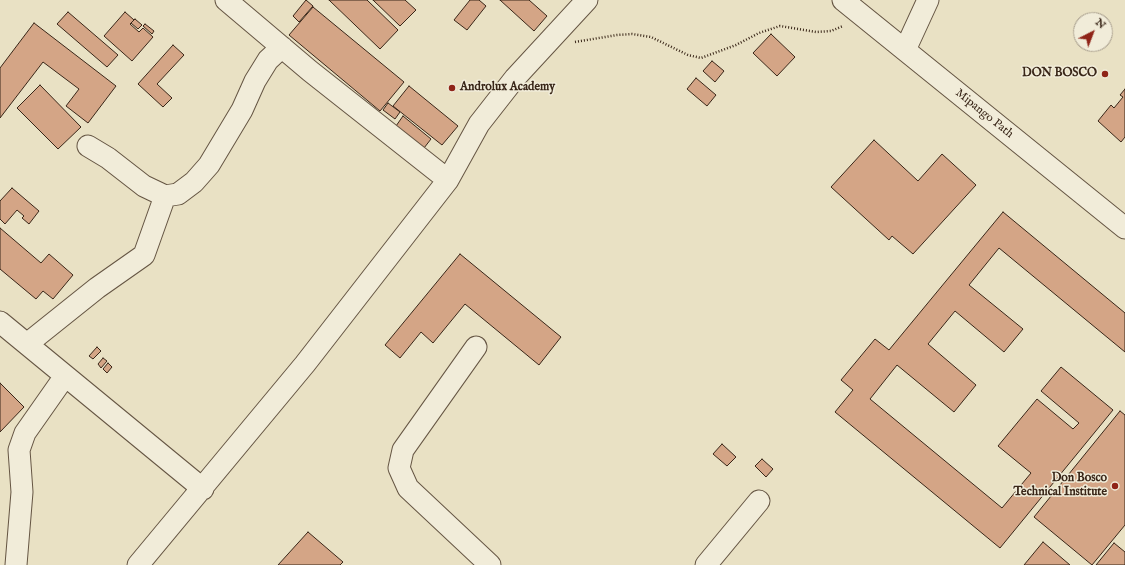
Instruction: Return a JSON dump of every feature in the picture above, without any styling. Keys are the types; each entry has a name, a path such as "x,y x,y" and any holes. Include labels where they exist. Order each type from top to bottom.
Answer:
{"street":[{"path":"226,0 282,47 448,180"},
{"path":"138,565 203,489 305,364 448,180 479,124 515,78 587,0"},
{"path":"905,50 928,0"},
{"name":"Mipango Path","path":"851,6 1125,228"},
{"path":"88,146 108,158 144,186 165,196 178,194 194,182 209,165 242,110 255,81 268,60 282,47"},
{"path":"26,344 97,288 144,254 165,196"},
{"path":"0,322 203,489"},
{"path":"476,346 403,450 399,468 408,488 490,565"},
{"path":"16,565 21,527 22,492 19,450 25,433 65,376"},
{"path":"706,565 759,501"}],"path":[{"path":"552,39 571,43 617,35 632,34 651,38 688,55 700,58 736,45 759,33 780,26 800,28 816,32 831,31 844,26 851,6"}],"building":[{"path":"306,0 313,6 299,22 293,16"},
{"path":"329,0 367,0 398,30 380,49"},
{"path":"373,0 405,0 416,10 400,26"},
{"path":"470,0 479,0 486,6 467,30 454,20"},
{"path":"500,0 529,0 547,16 534,31"},
{"path":"313,7 404,82 380,111 289,35"},
{"path":"68,12 118,55 107,67 57,24"},
{"path":"125,12 134,20 130,24 139,32 143,28 153,37 132,61 104,36"},
{"path":"135,19 142,25 138,29 131,23"},
{"path":"34,23 116,86 88,123 66,106 79,89 43,62 0,118 0,68"},
{"path":"145,24 154,31 152,34 143,26"},
{"path":"771,34 795,57 777,76 753,53"},
{"path":"173,45 184,55 157,84 172,98 163,107 138,84"},
{"path":"712,61 724,71 715,82 703,71"},
{"path":"696,78 716,95 707,106 687,89"},
{"path":"40,85 81,127 58,149 17,108"},
{"path":"409,86 458,126 442,145 393,106"},
{"path":"1125,89 1125,137 1121,142 1098,121 1111,105 1114,108 1123,97 1120,95"},
{"path":"388,103 400,112 395,119 383,110"},
{"path":"403,116 431,139 424,148 396,126"},
{"path":"874,140 918,181 942,154 976,185 913,254 892,236 889,240 831,187"},
{"path":"12,188 39,211 29,224 22,218 24,216 17,210 5,224 0,219 0,201"},
{"path":"1003,212 1125,313 1125,352 999,248 969,285 1023,329 1004,352 955,311 928,344 976,385 954,412 897,365 870,399 1002,508 1031,473 998,446 1037,399 1073,429 1079,423 1041,391 1061,367 1113,410 1000,548 835,412 853,390 841,380 875,339 889,350"},
{"path":"0,228 41,263 49,254 73,275 53,299 43,291 36,299 0,269"},
{"path":"460,254 561,337 539,365 465,304 433,343 421,332 400,358 385,345"},
{"path":"97,347 101,351 93,359 89,356"},
{"path":"103,358 107,361 101,368 98,364"},
{"path":"108,363 112,367 107,373 103,369"},
{"path":"0,383 24,407 0,432"},
{"path":"1120,411 1125,415 1125,525 1092,565 1034,517"},
{"path":"722,444 736,457 727,466 713,454"},
{"path":"762,459 773,469 766,477 755,466"},
{"path":"308,532 343,562 340,565 278,565"},
{"path":"1043,542 1070,565 1024,565"},
{"path":"1114,543 1125,552 1125,565 1096,565"}],"place":[{"name":"DON BOSCO","path":"1105,74"},
{"name":"Androlux Academy","path":"452,88"},
{"name":"Don Bosco Technical Institute","path":"1115,486"}]}
